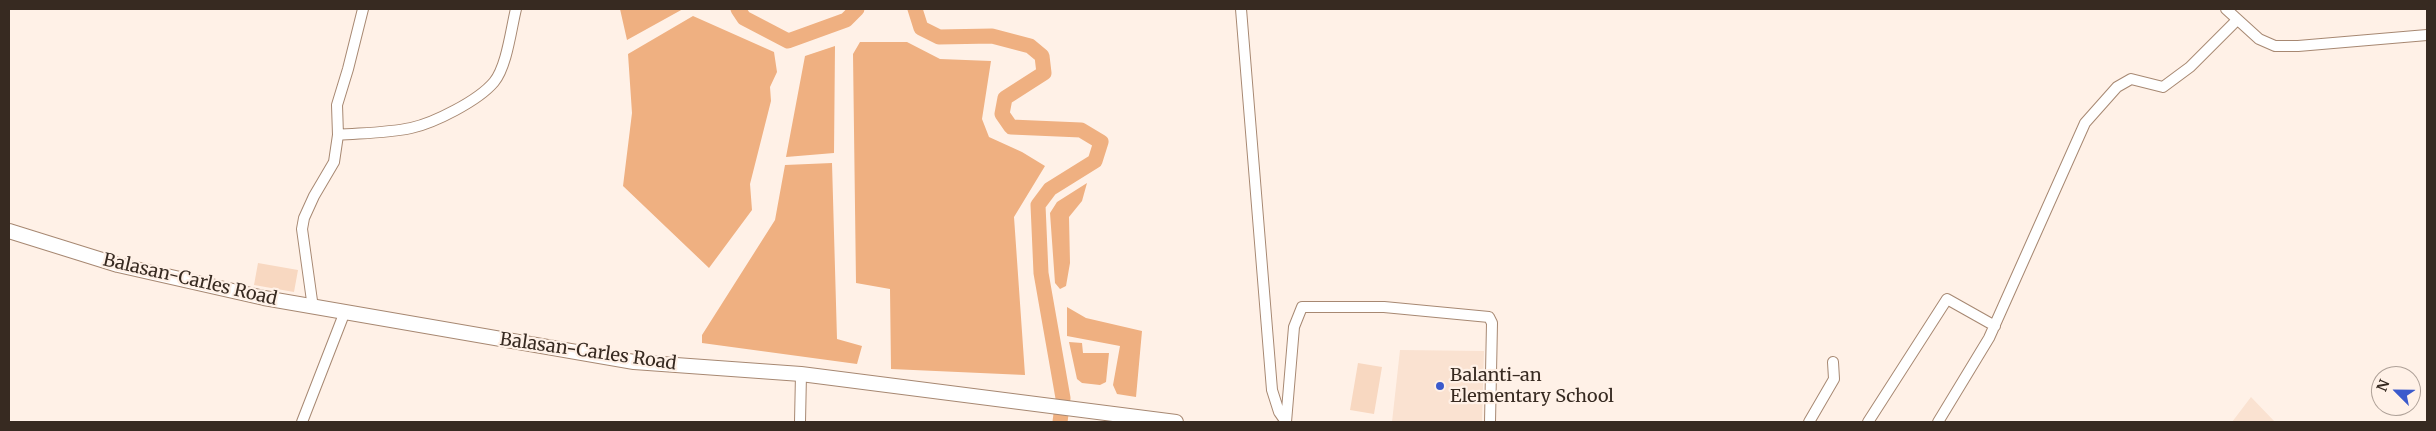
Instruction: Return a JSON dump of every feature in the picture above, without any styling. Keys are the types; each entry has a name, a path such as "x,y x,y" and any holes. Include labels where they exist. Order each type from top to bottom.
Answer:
{"main road":[{"name":"Balasan-Carles Road","path":"9,231 118,265 313,308 634,362 801,374 1176,422"}],"street":[{"path":"313,308 302,229 310,204 334,162 338,136 337,105 348,69 362,9"},
{"path":"338,136 411,128 448,113 472,99 494,82 501,67 516,9"},
{"path":"1241,9 1272,390 1279,412 1286,422 1294,327 1302,306 1384,307 1488,317 1492,323 1490,422"},
{"path":"2226,9 2258,39 2275,46 2298,46 2427,35"},
{"path":"1938,422 1995,326 2086,123 2117,86 2130,78 2163,87 2190,66 2237,20"},
{"path":"1868,422 1947,299 1995,326"},
{"path":"302,422 344,314"},
{"path":"1809,422 1834,378 1833,362"},
{"path":"800,422 801,374"}],"shaded area":[{"path":"620,9 683,9 627,40"},
{"path":"693,16 774,52 777,72 770,87 771,101 750,184 752,210 709,268 623,186 632,113 628,54"},
{"path":"860,42 907,42 940,59 991,61 982,119 989,137 1022,152 1045,166 1014,217 1025,375 891,369 890,289 856,283 853,54"},
{"path":"835,46 834,153 786,157 805,56"},
{"path":"832,163 837,339 862,346 857,364 702,343 702,335 775,220 785,165"},
{"path":"1087,183 1082,201 1069,217 1070,263 1066,286 1060,289 1055,283 1050,213 1057,202"},
{"path":"258,263 298,270 294,292 254,285"},
{"path":"1067,307 1086,318 1142,331 1136,397 1117,394 1113,385 1120,346 1067,336"},
{"path":"1069,342 1082,343 1083,353 1109,353 1106,382 1100,385 1082,383 1077,379"},
{"name":"Balanti-an Elementary School","path":"1400,350 1484,351 1482,422 1392,422"},
{"path":"1358,363 1382,367 1374,414 1350,410"},
{"path":"2251,397 2275,422 2232,422"}],"waterway":[{"path":"738,9 744,18 788,41 846,20 857,9"},
{"path":"915,9 921,28 939,37 992,36 1030,46 1042,56 1044,73 1005,98 1002,114 1011,127 1081,130 1101,142 1095,161 1050,189 1038,205 1041,273 1063,398 1060,422"}],"place":[{"name":"Balanti-an Elementary School","path":"1440,386"}]}
